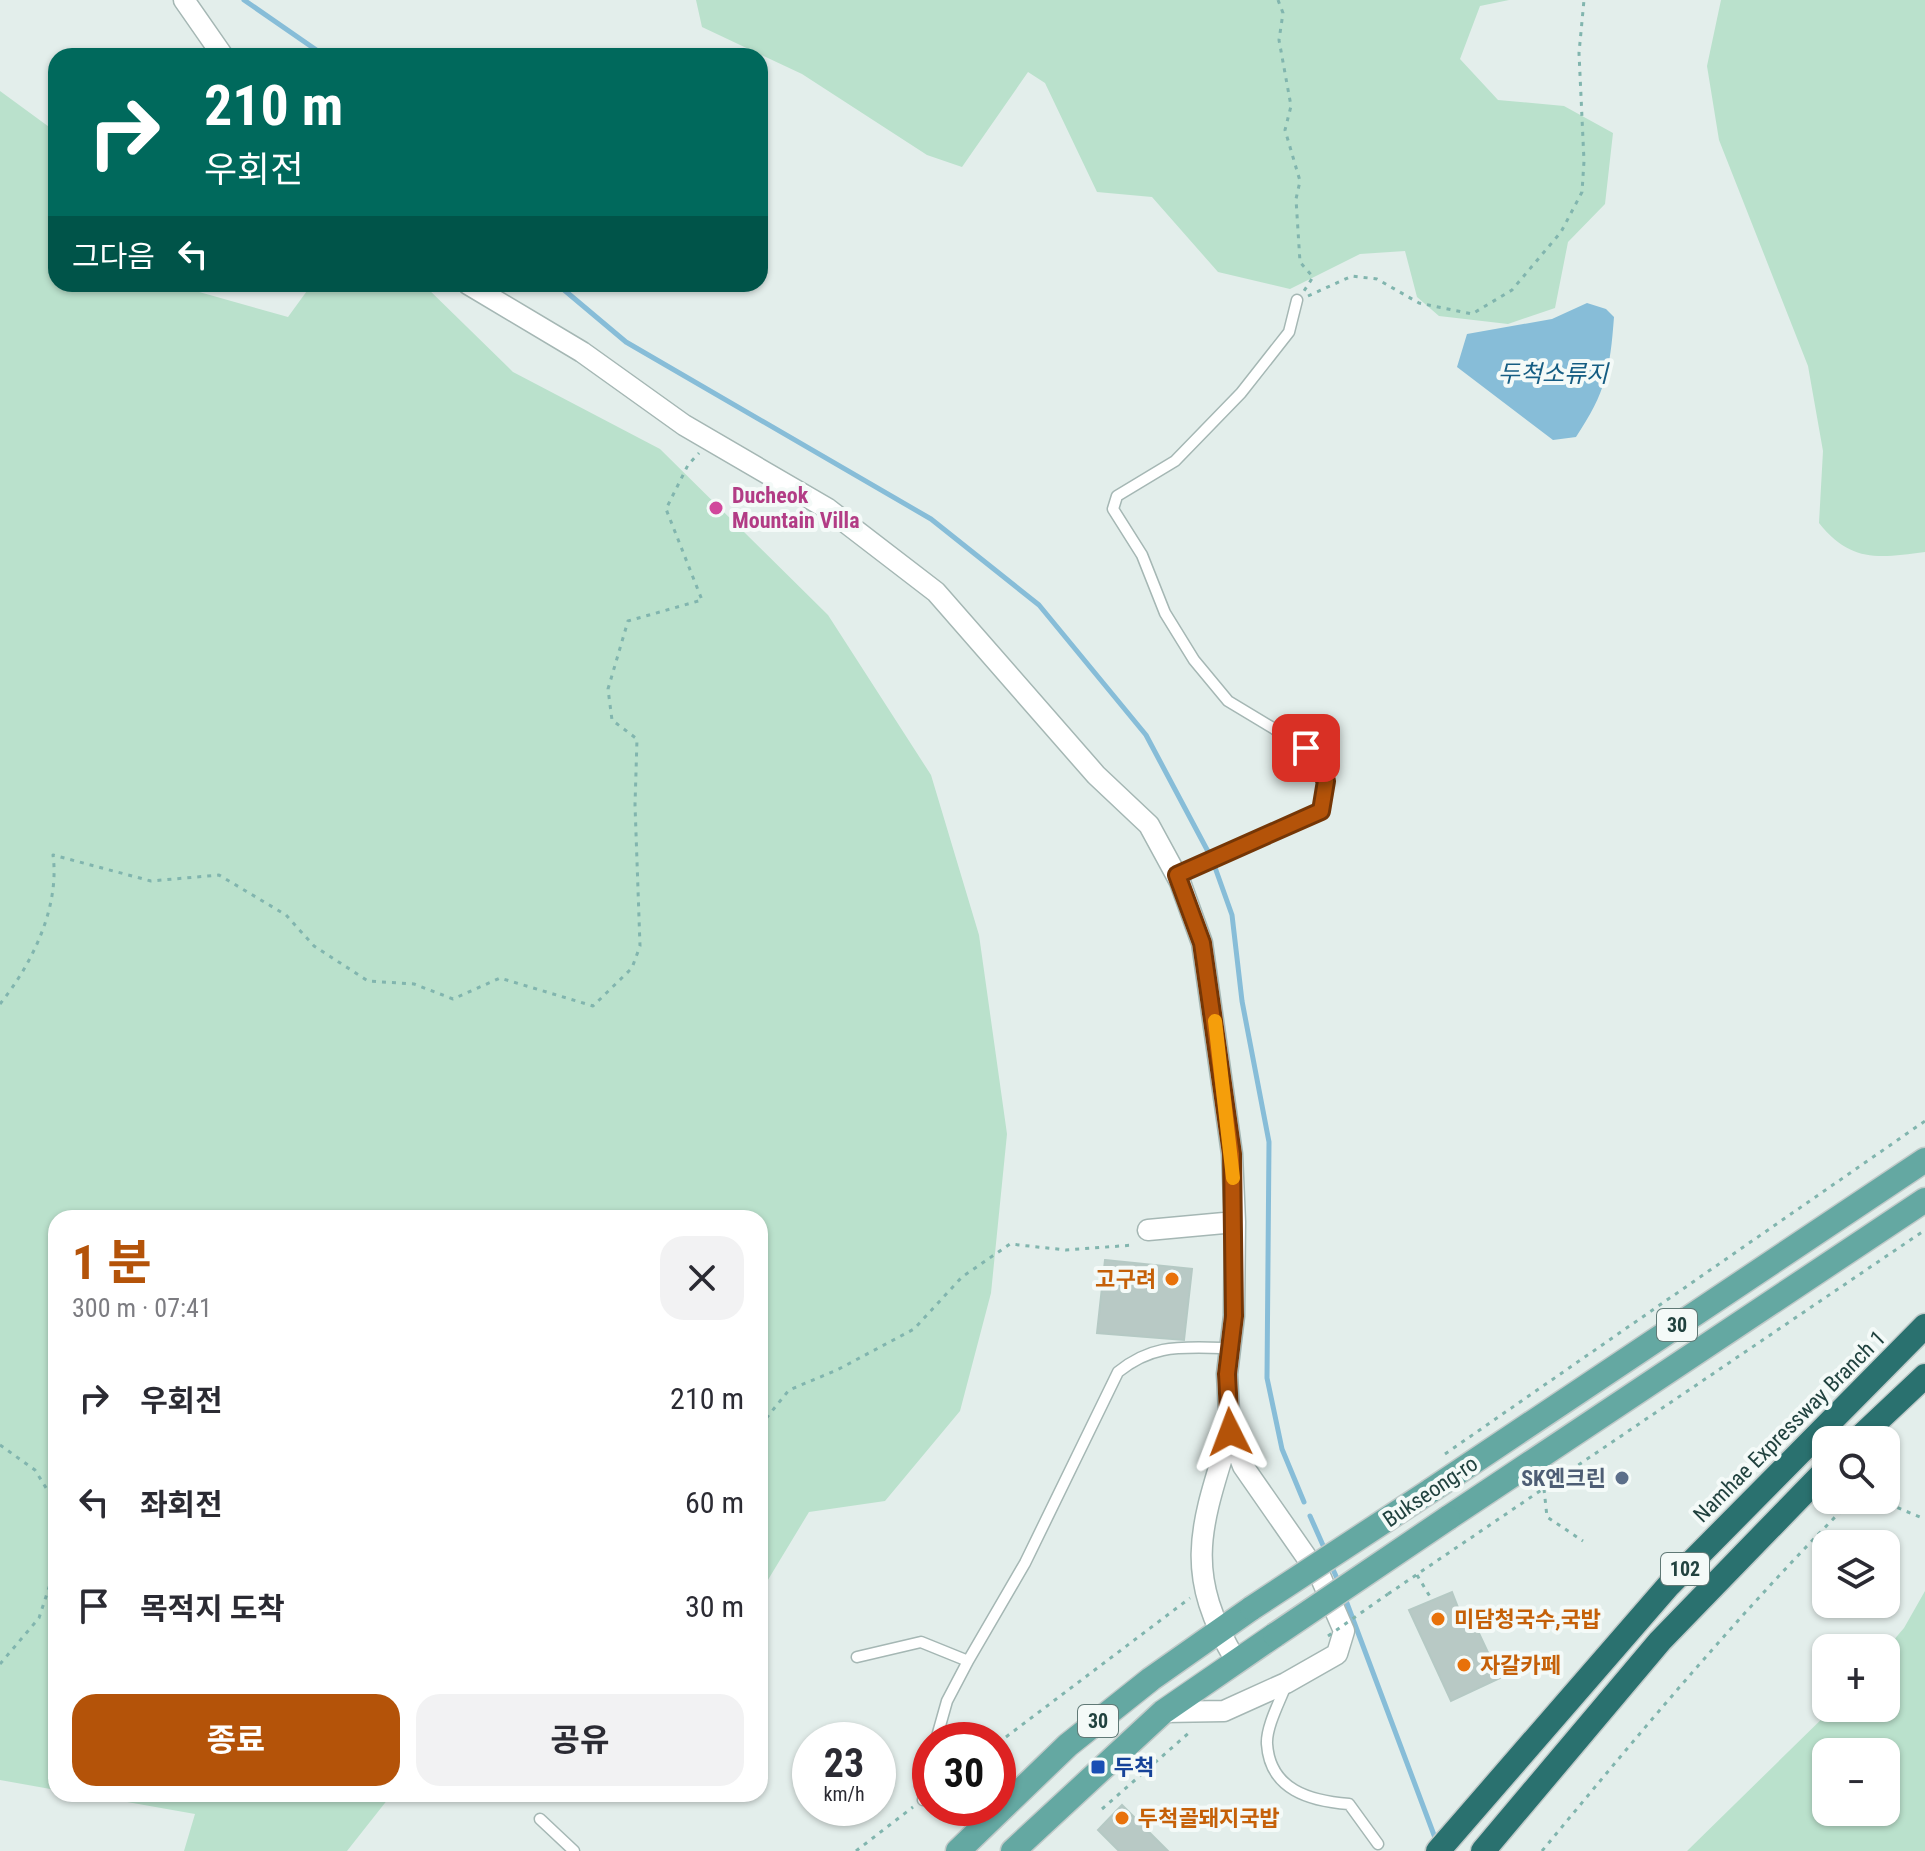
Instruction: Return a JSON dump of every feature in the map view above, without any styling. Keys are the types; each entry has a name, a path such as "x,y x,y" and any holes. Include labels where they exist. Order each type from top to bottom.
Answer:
{"highway":[{"name":"Namhae Expressway Branch 1","path":"1438,1851 1669,1585 1925,1326"},
{"path":"1872,1426 1925,1376"},
{"name":"102","path":"1483,1851 1660,1641 1812,1484"}],"main road":[{"name":"Bukseong-ro","path":"958,1851 1068,1745 1151,1679 1252,1608 1925,1160"},
{"name":"Bukseong-ro","path":"1013,1851 1163,1712 1925,1200"}],"street":[{"path":"184,0 217,48"},
{"path":"481,292 582,352 710,441 828,509 936,592 1096,775 1149,825 1183,872 1205,958 1232,1154 1235,1222 1227,1374 1230,1432 1243,1466 1321,1578 1344,1631 1337,1654 1286,1683 1224,1711 1206,1714 1163,1712"},
{"path":"1148,1230 1235,1222"},
{"path":"1230,1432 1205,1511 1203,1588 1219,1632 1236,1661"}],"lane":[{"path":"1183,872 1321,811 1326,781 1306,748 1228,701 1194,660 1165,613 1142,555 1113,509 1117,496 1175,461 1241,393 1289,332 1297,300"},
{"path":"941,1722 947,1701 1025,1563 1118,1372 1141,1354 1166,1349 1230,1348"},
{"path":"857,1657 921,1642 968,1661"},
{"path":"1286,1683 1267,1743 1279,1780 1311,1798 1349,1804 1378,1844"},
{"path":"540,1819 574,1851"}],"path":[{"path":"1278,0 1283,13 1279,40 1291,106 1285,130 1300,181 1296,199 1300,262 1313,277 1297,300"},
{"path":"1297,300 1352,276 1377,279 1419,303 1472,314 1512,290 1561,232 1582,192 1579,53 1584,0"},
{"path":"0,1004 13,988 47,922 55,870 53,855 151,881 219,875 286,915 314,946 368,981 414,984 453,999 500,978 593,1006 632,968 640,946 635,805 637,739 612,720 608,689 628,621 702,600 666,509 688,465 710,441"},
{"path":"1435,1460 1925,1121"},
{"path":"768,1416 789,1390 837,1370 914,1329 962,1277 1010,1244 1066,1250 1133,1247 1148,1230"},
{"path":"1328,1636 1925,1230"},
{"path":"0,1445 35,1470 48,1491"},
{"path":"1544,1489 1547,1517 1583,1541"},
{"path":"1900,1509 1920,1517"},
{"path":"1542,1851 1679,1685 1777,1575 1838,1514"},
{"path":"1417,1575 1432,1600"},
{"path":"1016,1729 1203,1588"},
{"path":"0,1664 39,1618 48,1590"},
{"path":"1102,1809 1184,1738 1206,1714"},
{"path":"856,1851 912,1808"}],"green space":[{"path":"696,0 1509,0 1480,6 1460,59 1498,100 1564,106 1613,133 1605,204 1568,242 1555,308 1508,324 1439,316 1417,297 1405,251 1360,254 1290,289 1218,272 1152,197 1097,192 1045,83 1028,72 962,167 927,155 802,74 768,58 768,48 747,48 702,27"},
{"path":"1721,0 1925,0 1925,552 1867,555 1843,545 1819,523 1823,451 1808,366 1719,140 1707,66"},
{"path":"0,91 48,126 48,292 199,292 288,317 306,292 431,292 513,372 660,449 828,615 931,775 979,935 1007,1134 991,1293 960,1411 885,1501 809,1512 768,1580 768,1210 48,1210 48,1789 0,1780"},
{"path":"1925,1591 1925,1851 1687,1851 1819,1722 1900,1722 1899,1634"},
{"path":"127,1802 386,1802 347,1851 184,1851 195,1814"}],"water":[{"name":"두척소류지","path":"1587,303 1606,309 1614,317 1605,380 1594,407 1576,437 1553,440 1457,367 1467,334 1552,319"}],"building":[{"path":"1105,1260 1192,1269 1184,1340 1097,1333"},
{"path":"1452,1592 1468,1633 1477,1629 1500,1678 1451,1701 1409,1610"},
{"name":"두척골돼지국밥","path":"1122,1805 1168,1851 1119,1851 1098,1830"}],"waterway":[{"path":"244,0 313,48"},
{"path":"567,292 626,342 931,519 1039,605 1146,735 1212,859 1232,915 1242,1001 1269,1142 1267,1378 1282,1449 1304,1502"},
{"path":"1310,1516 1326,1552"},
{"path":"1331,1565 1340,1585"},
{"path":"1345,1598 1437,1843"}],"slow traffic":[{"path":"1215,1021 1233,1178"}],"place":[{"name":"Ducheok Mountain Villa","path":"716,508"},
{"name":"고구려","path":"1172,1279"},
{"name":"SK엔크린","path":"1622,1478"},
{"name":"미담청국수,국밥","path":"1438,1619"},
{"name":"자갈카페","path":"1464,1665"},
{"name":"두척","path":"1098,1767"},
{"name":"두척골돼지국밥","path":"1122,1818"}],"route":[{"path":"1230,1432 1227,1374 1234,1316 1235,1222 1232,1154 1202,943 1177,875 1321,811 1326,781 1306,748"}]}
